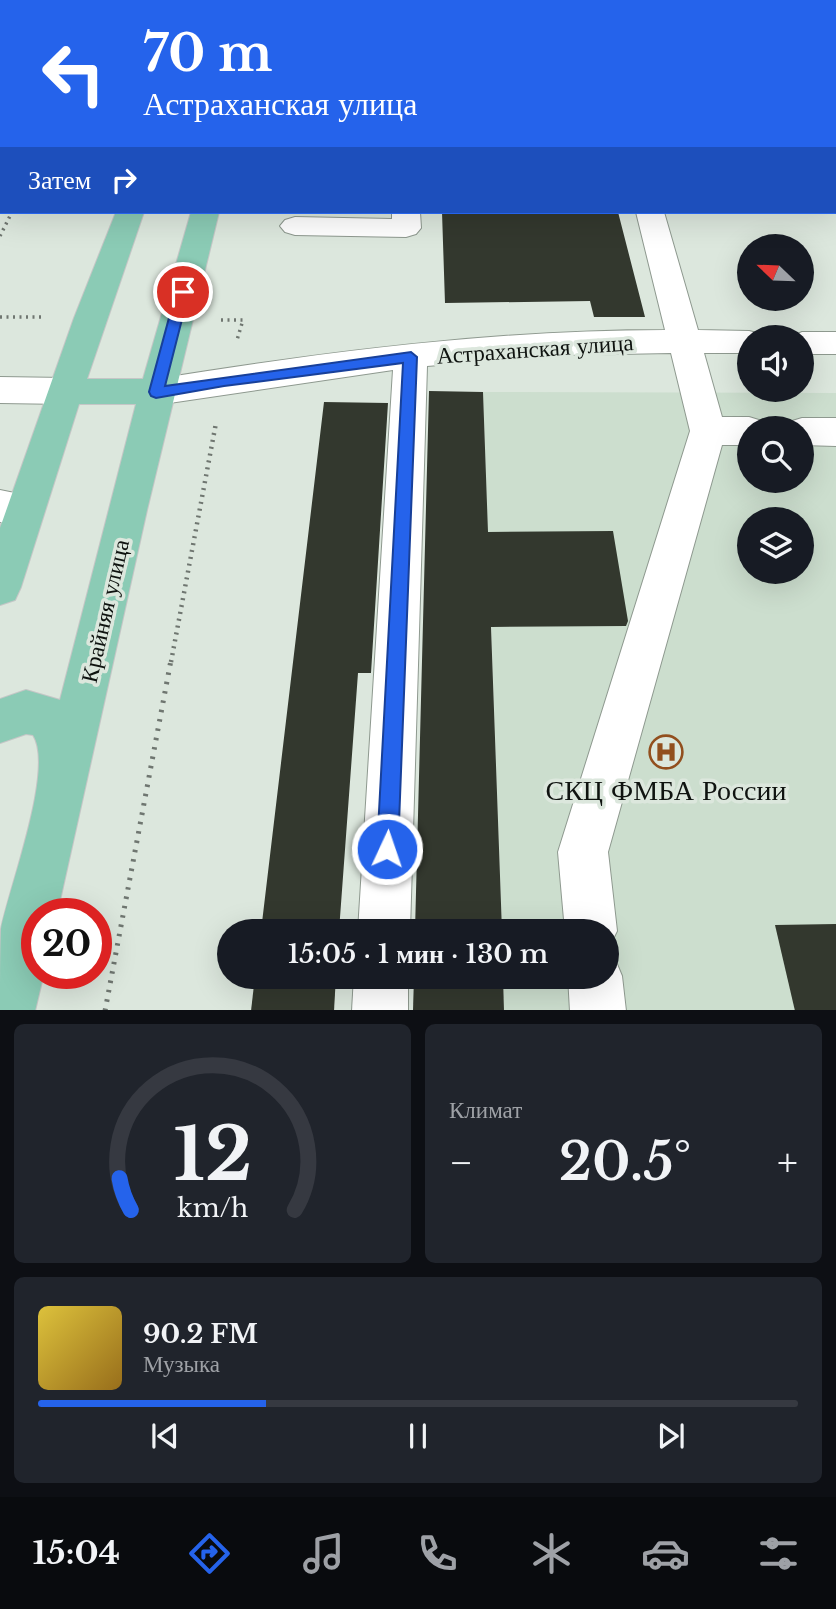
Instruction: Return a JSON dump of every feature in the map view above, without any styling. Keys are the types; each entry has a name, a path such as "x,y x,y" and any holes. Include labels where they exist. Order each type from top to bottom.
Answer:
{"main road":[{"path":"0,587 12,508 65,391 129,214"},
{"name":"Крайняя улица","path":"7,1010 156,392 204,214"},
{"path":"65,391 156,392"},
{"path":"0,721 26,712 47,717 60,735 64,782"}],"street":[{"path":"295,226 406,228 406,214"},
{"path":"589,919 583,852 729,431 686,342 651,214"},
{"name":"Астраханская улица","path":"156,392 411,357 563,344 737,342"},
{"path":"814,343 836,343"},
{"path":"385,919 411,357"},
{"path":"0,390 65,391"},
{"path":"814,432 836,432"},
{"path":"380,1010 381,989"},
{"path":"596,989 598,1010"}],"path":[{"path":"0,236 11,214"},
{"path":"0,317 46,317"},
{"path":"105,1010 224,381 243,320"}],"shaded area":[{"name":"СКЦ ФМБА России","path":"483,392 737,393 737,402 814,402 814,393 836,393 836,1010 504,1010 503,989 619,989 619,919 502,919"}],"building":[{"path":"442,214 619,214 645,317 594,317 590,301 445,303"},
{"path":"429,391 483,392 488,532 613,531 628,621 626,626 491,627 502,919 415,919"},
{"path":"324,402 388,403 371,673 358,673 340,919 262,919"},
{"path":"836,924 836,1010 795,1010 775,925"},
{"path":"254,989 335,989 334,1010 251,1010"},
{"path":"414,989 503,989 504,1010 413,1010"}],"place":[{"name":"СКЦ ФМБА России","path":"666,752"}],"route":[{"path":"183,292 156,392 411,357 387,849"}]}
